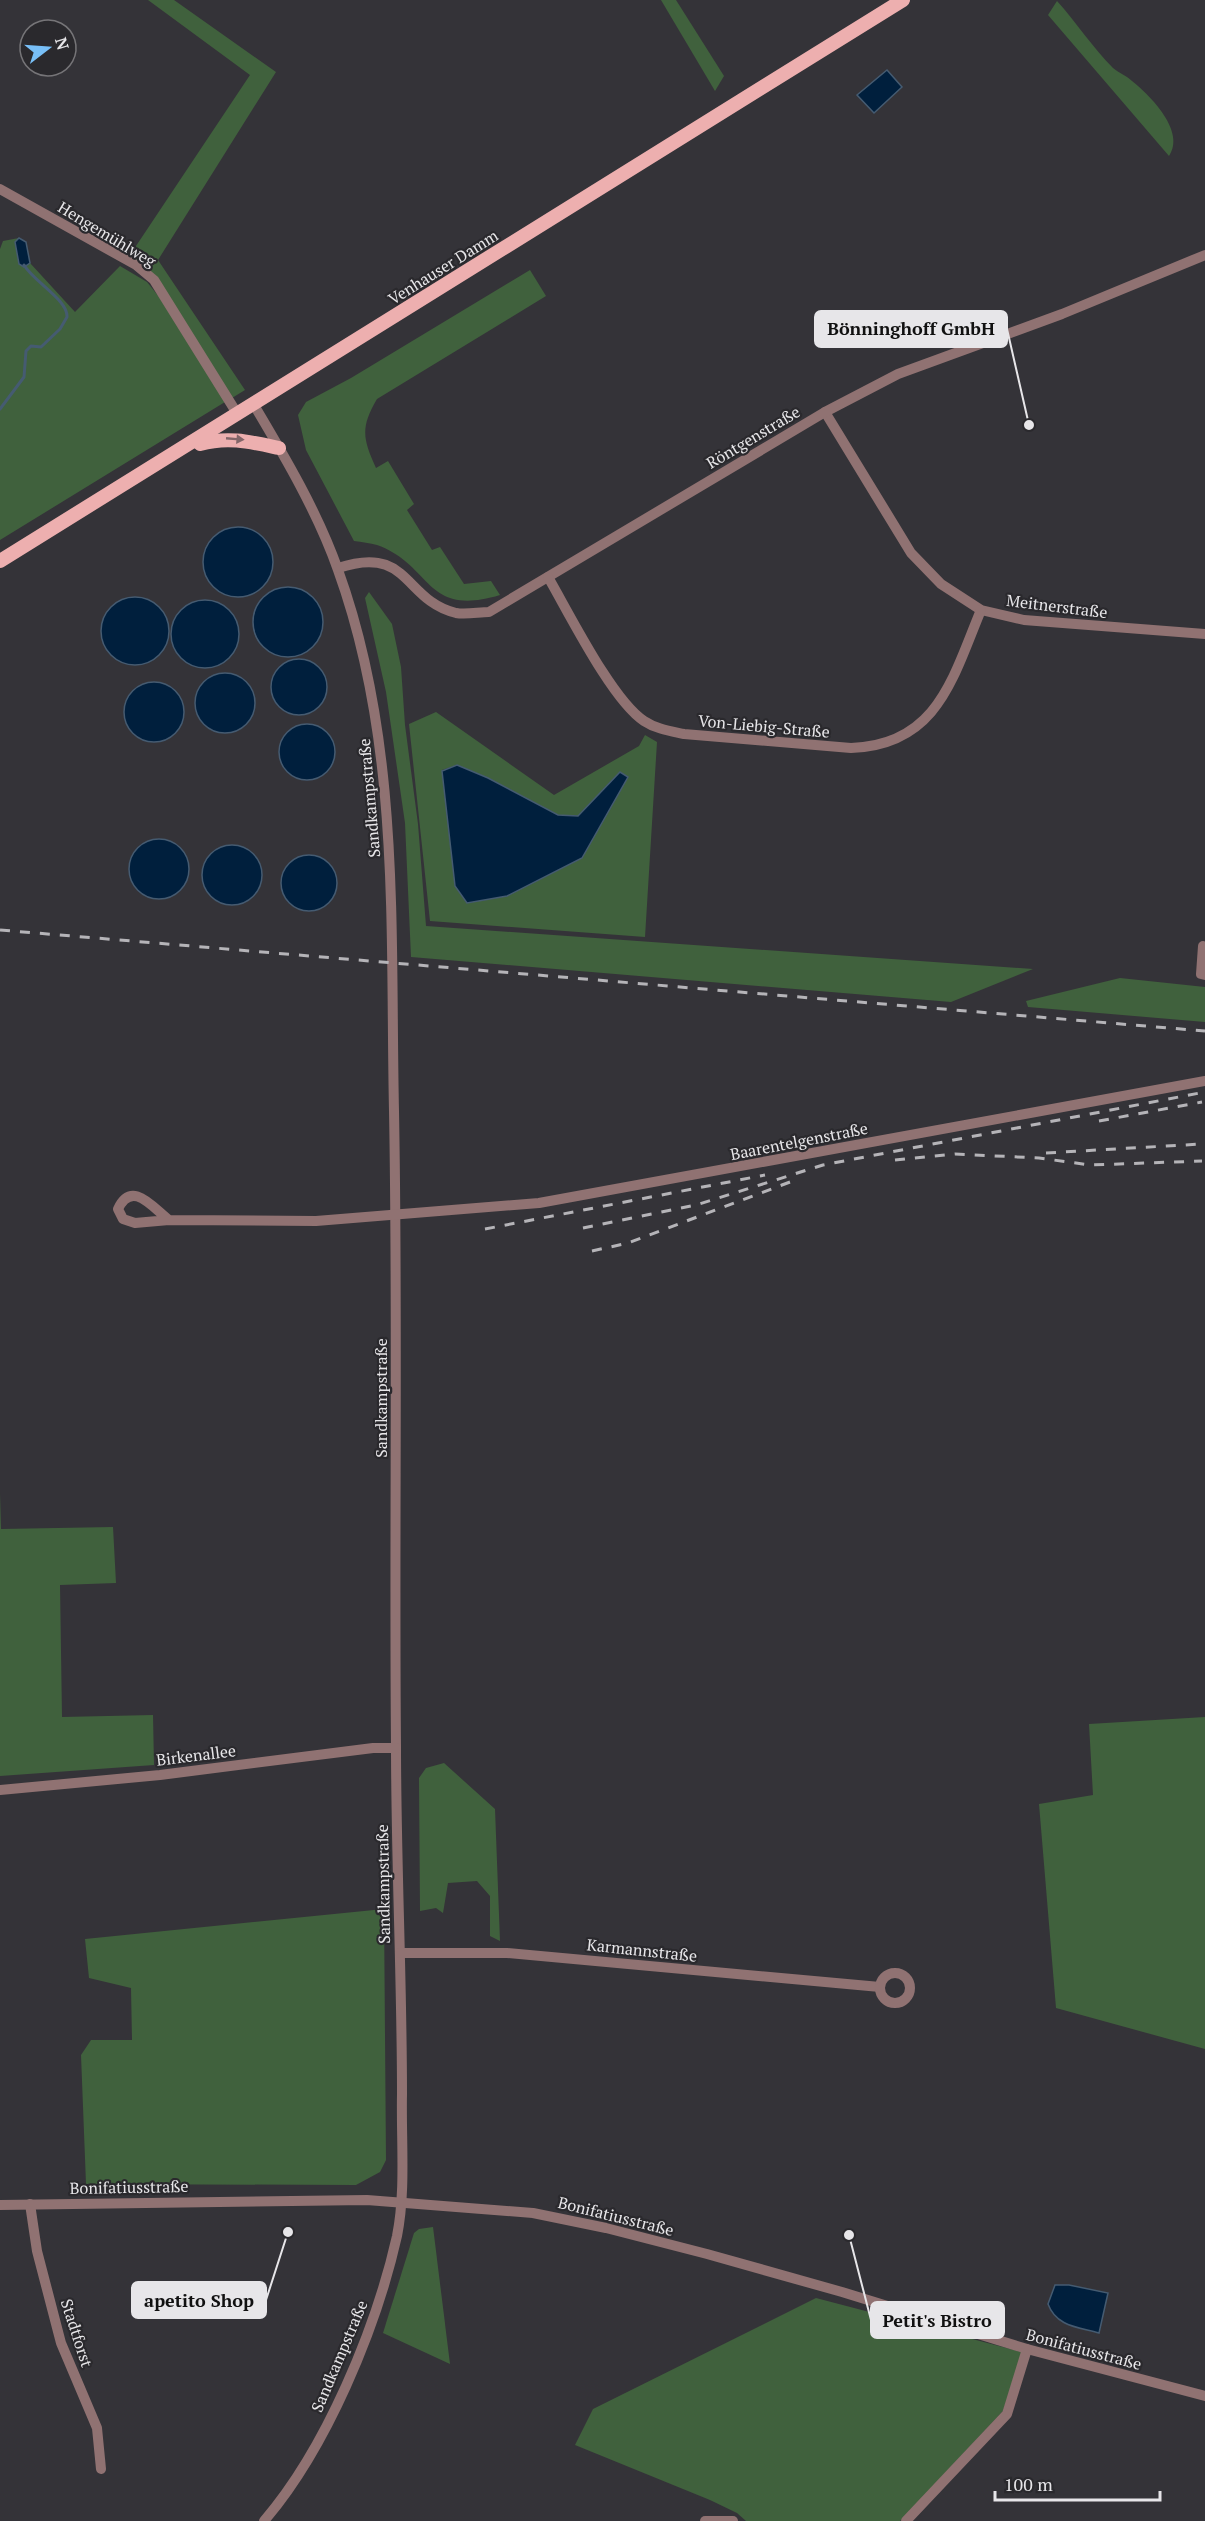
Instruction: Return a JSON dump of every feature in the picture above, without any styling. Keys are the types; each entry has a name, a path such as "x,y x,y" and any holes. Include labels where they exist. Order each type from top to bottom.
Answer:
{"main road":[{"name":"Venhauser Damm","path":"0,561 903,0"},
{"path":"160,463 193,446 218,439 235,438 279,448"}],"street":[{"name":"Hengemühlweg","path":"0,189 136,265 154,280 238,415"},
{"name":"Röntgenstraße","path":"338,568 359,561 384,563 437,605 458,614 489,612 825,412 898,374 1062,314 1205,255"},
{"name":"Sandkampstraße","path":"254,405 279,448 338,568 360,646 378,727 389,835 393,936 396,1214 396,1748 400,1953 401,2202 397,2234 378,2302 347,2383 300,2473 264,2521"},
{"name":"Meitnerstraße","path":"825,412 911,553 941,584 981,610 1024,620 1205,634"},
{"name":"Von-Liebig-Straße","path":"548,578 614,688 643,720 666,731 684,734 851,748 864,748 899,738 919,726 936,708 947,693 981,610"},
{"path":"1203,946 1201,974 1205,975"},
{"name":"Baarentelgenstraße","path":"396,1214 539,1203 627,1189 1205,1081"},
{"path":"169,1220 316,1221 396,1214"},
{"name":"Birkenallee","path":"0,1790 160,1775 373,1748 396,1748"},
{"name":"Karmannstraße","path":"400,1953 507,1953 880,1987"},
{"name":"Bonifatiusstraße","path":"0,2205 249,2200 401,2202 533,2213 606,2228 830,2289 1027,2349 1205,2396"},
{"name":"Stadtforst","path":"30,2204 37,2251 61,2343 97,2428 101,2469"},
{"path":"906,2521 1007,2414 1027,2349"},
{"path":"705,2521 733,2521"}],"green space":[{"path":"148,0 174,0 276,72 158,260 245,390 232,398 160,283 128,258 250,75"},
{"path":"661,0 676,0 724,76 715,91"},
{"path":"1057,1 1113,68 1140,88 1157,105 1170,126 1173,136 1173,147 1169,156 1048,15"},
{"path":"19,238 26,242 30,263 75,312 120,266 147,282 160,298 225,402 0,540 0,249 3,241"},
{"path":"530,270 546,296 377,399 366,426 366,441 376,468 388,461 414,504 407,510 432,550 440,547 464,584 491,581 500,595 475,600 457,600 442,595 395,554 377,545 354,541 306,450 298,415 306,402 351,378"},
{"path":"369,592 392,624 401,667 405,725 418,824 426,926 1033,969 951,1002 411,957 405,823 386,692 365,598"},
{"path":"436,712 554,795 639,746 645,735 657,742 645,937 430,921 409,724","holes":["457,765 488,778 558,815 578,816 597,798 628,777 582,858 442,770"]},
{"path":"1120,978 1205,987 1205,1022 1028,1007 1026,1001"},
{"path":"0,1493 1,1529 113,1527 116,1583 60,1585 62,1717 153,1715 154,1765 0,1776"},
{"path":"1205,1717 1205,2049 1056,2008 1039,1804 1093,1795 1089,1724"},
{"path":"444,1763 495,1809 500,1941 490,1936 490,1896 477,1881 448,1883 443,1913 436,1908 420,1911 419,1778 426,1768"},
{"path":"384,1909 386,2160 380,2172 356,2185 86,2184 81,2055 91,2040 132,2040 131,1988 89,1978 85,1939"},
{"path":"433,2227 450,2364 383,2333 414,2233 419,2229"},
{"path":"816,2298 1022,2352 1003,2411 900,2521 746,2521 737,2513 710,2500 575,2445 593,2409"}],"water":[{"path":"887,70 902,87 874,113 857,95"},
{"path":"19,238 26,242 30,263 24,267 19,264 15,242"},
{"path":"238,527 257,533 267,543 273,562 267,581 257,591 238,597 219,591 209,581 203,562 209,543 219,533"},
{"path":"288,587 307,593 317,603 323,622 317,641 307,651 288,657 269,651 259,641 253,622 259,603 269,593"},
{"path":"135,597 148,600 159,607 166,618 169,631 166,644 159,655 148,662 135,665 122,662 111,655 104,644 101,631 104,618 111,607 122,600"},
{"path":"205,600 218,602 229,610 237,621 239,634 237,647 229,658 218,666 205,668 192,666 181,658 173,647 171,634 173,621 181,610 192,602"},
{"path":"293,659 305,659 315,663 323,671 327,687 323,703 315,711 305,715 293,715 283,711 275,703 271,693 271,681 275,671 283,663"},
{"path":"225,673 242,678 250,686 255,703 250,720 242,728 225,733 208,728 200,720 195,703 200,686 208,678"},
{"path":"154,682 171,687 179,695 184,712 179,729 171,737 154,742 137,737 129,729 124,712 129,695 137,687"},
{"path":"301,724 313,724 323,728 331,736 335,752 331,768 323,776 313,780 301,780 291,776 283,768 279,758 279,746 283,736 291,728"},
{"path":"457,765 488,778 558,815 578,816 620,772 628,777 582,858 507,896 467,903 455,886 442,771"},
{"path":"159,839 176,844 184,852 189,869 184,886 176,894 159,899 142,894 134,886 129,869 134,852 142,844"},
{"path":"232,845 249,850 257,858 262,875 257,892 249,900 232,905 215,900 207,892 202,875 207,858 215,850"},
{"path":"303,855 315,855 325,859 333,867 337,883 333,899 325,907 315,911 303,911 293,907 285,899 281,889 281,877 285,867 293,859"},
{"path":"1055,2285 1069,2285 1108,2293 1099,2333 1075,2327 1056,2317 1048,2304"}],"waterway":[{"path":"0,409 24,377 26,351 31,346 41,347 60,329 67,317 62,304 24,265"}],"railway":[{"path":"0,930 1205,1031"},
{"path":"583,1228 696,1205 823,1165 1205,1092"},
{"path":"1099,1121 1202,1102"},
{"path":"1046,1153 1201,1144"},
{"path":"895,1160 955,1154 1039,1158 1090,1165 1202,1161"},
{"path":"485,1229 765,1175"},
{"path":"592,1251 628,1243 790,1182"}],"place":[{"name":"Bönninghoff GmbH","path":"1029,425"},
{"name":"apetito Shop","path":"288,2232"},
{"name":"Petit's Bistro","path":"849,2235"}]}
